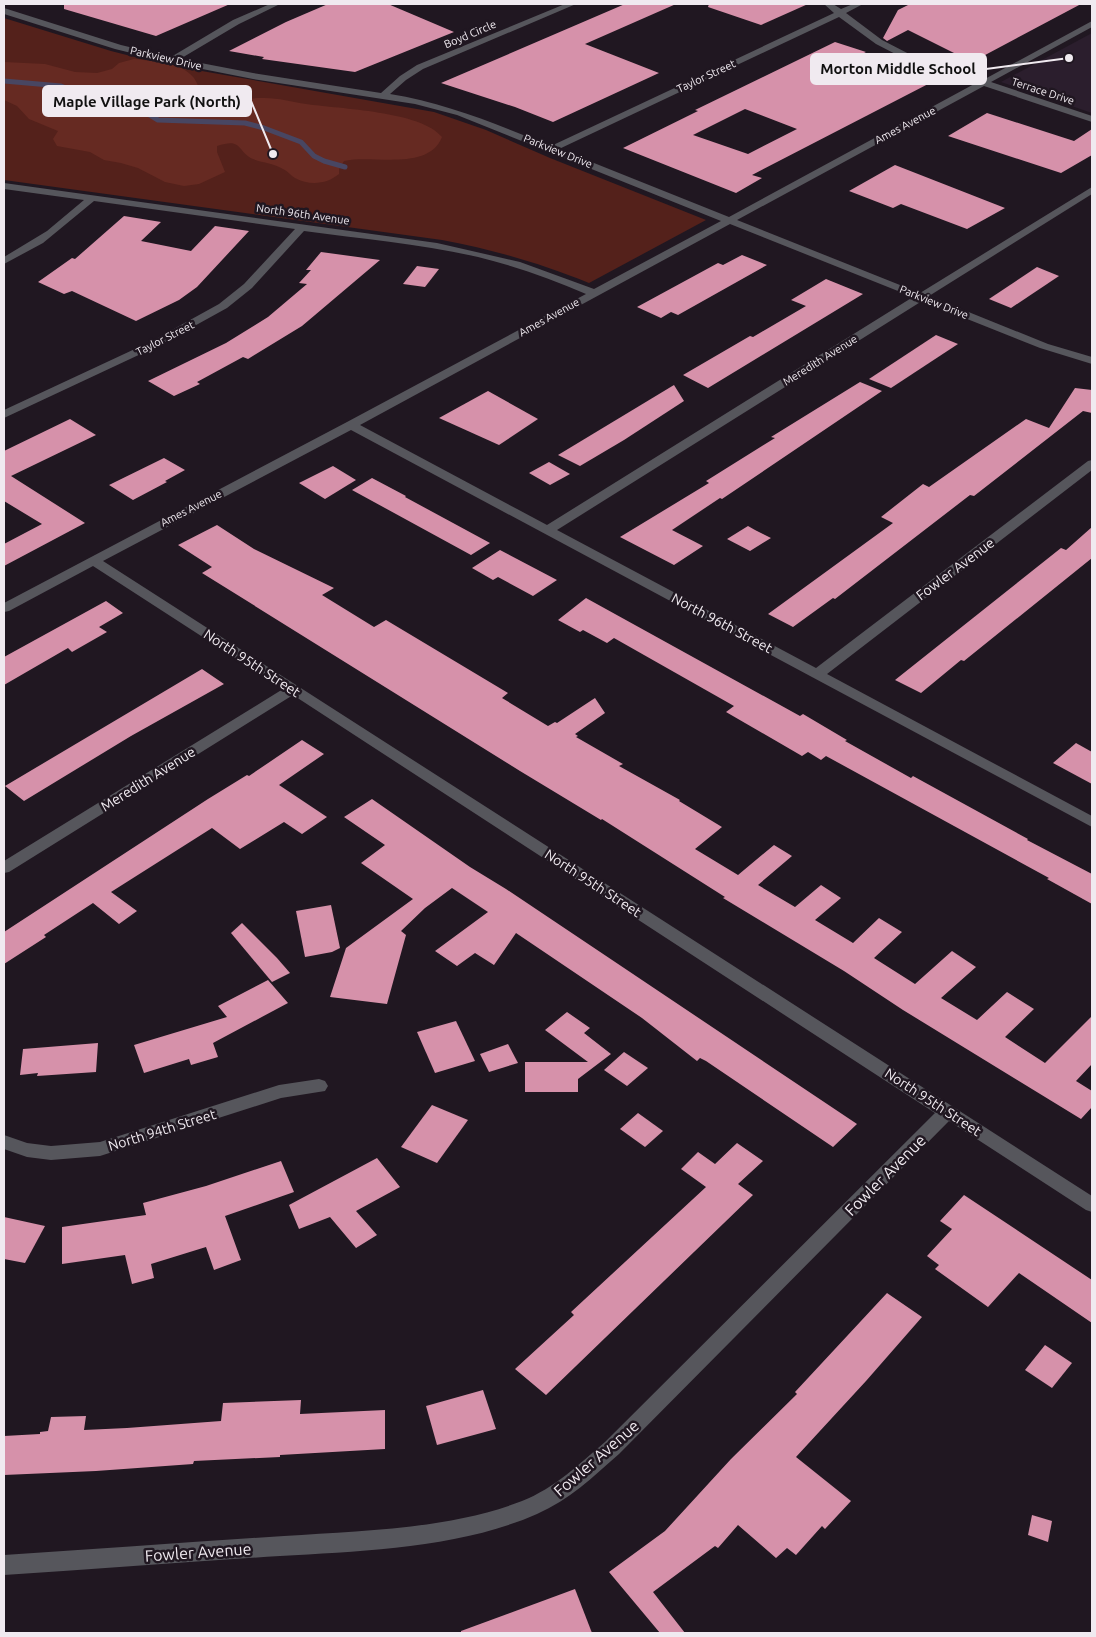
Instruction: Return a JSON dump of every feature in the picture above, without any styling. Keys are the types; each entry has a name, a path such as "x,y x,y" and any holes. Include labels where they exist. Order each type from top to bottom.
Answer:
{"street":[{"path":"4,6 10,4"},
{"path":"172,60 236,22 276,4"},
{"name":"Boyd Circle","path":"383,96 403,78 420,67 572,4"},
{"name":"Terrace Drive","path":"828,4 879,42 930,66 1092,119"},
{"name":"Taylor Street","path":"552,149 859,4"},
{"name":"Parkview Drive","path":"4,11 118,47 172,60 253,76 416,101 460,112 1044,346 1092,361"},
{"name":"Ames Avenue","path":"4,608 351,425 1092,24"},
{"name":"North 96th Avenue","path":"4,186 481,254 535,269 594,293"},
{"name":"Meredith Avenue","path":"548,530 1092,190"},
{"path":"4,261 30,248 61,227 92,198"},
{"name":"Taylor Street","path":"4,414 156,343 223,306 248,286 302,227"},
{"name":"North 96th Street","path":"351,425 1092,822"},
{"name":"Fowler Avenue","path":"818,674 1092,464"},
{"name":"North 95th Street","path":"93,560 1092,1205"},
{"name":"Meredith Avenue","path":"4,868 293,689"},
{"name":"North 94th Street","path":"4,1142 45,1153 80,1153 119,1143 262,1099 279,1092 319,1086"},
{"name":"Fowler Avenue","path":"4,1565 372,1540 466,1527 530,1508 570,1484 612,1448 948,1111"}],"shaded area":[{"path":"4,18 111,51 162,64 434,112 486,130 550,158 706,220 589,283 517,258 442,240 4,180"},
{"path":"1092,33 1092,113 1001,82"},
{"path":"134,59 166,63 182,69 194,78 204,99 212,102 270,98 399,116 432,128 442,137 435,148 425,155 398,160 356,159 344,161 339,169 339,174 329,180 318,183 301,181 280,167 253,159 236,144 225,144 217,146 217,152 225,172 199,184 184,186 165,182 138,168 104,160 90,152 57,146 53,139 58,131 29,119 17,106 4,100 4,62 45,64 75,72 97,73 112,69 119,63"}],"building":[{"path":"64,4 230,4 156,36 64,9"},
{"path":"328,4 388,4 454,32 355,72 262,59 264,57 229,51 286,22"},
{"path":"625,4 676,4 585,44 659,73 553,122 515,107 441,83"},
{"path":"709,4 808,4 761,25 708,7"},
{"path":"910,4 1081,4 972,62 908,30 887,41 883,38 898,10"},
{"path":"835,42 866,52 856,57 932,82 752,175 762,178 736,193 623,148 698,111 695,110","holes":["745,109 797,129 748,154 693,135"]},
{"path":"987,113 1074,141 1092,129 1092,155 1061,173 948,136"},
{"path":"895,165 1005,208 967,229 901,204 893,208 849,191"},
{"path":"124,216 161,222 141,241 191,251 215,226 249,231 197,287 179,300 136,321 72,291 64,294 38,282 72,258 75,259"},
{"path":"321,252 380,260 302,326 248,359 243,357 197,382 200,384 174,396 148,381 226,343 268,317 307,284 299,283 311,270 306,270"},
{"path":"742,255 767,265 678,315 671,312 661,318 637,307 718,263 723,265"},
{"path":"417,266 439,269 425,287 403,284"},
{"path":"1037,267 1059,276 1011,308 989,299"},
{"path":"826,279 863,294 708,388 683,375 806,306 791,300"},
{"path":"936,335 958,344 891,388 869,379"},
{"path":"860,382 882,391 722,499 720,498 672,530 703,546 674,565 620,537 709,483 706,481 775,438 771,437"},
{"path":"674,385 684,401 624,440 580,466 558,455"},
{"path":"1075,388 1092,390 1092,413 1083,411 974,496 970,495 835,599 833,598 793,627 768,614 893,523 881,517 923,484 929,487 1026,419 1049,428"},
{"path":"488,391 538,419 499,445 439,418"},
{"path":"70,419 96,435 11,476 85,523 4,566 4,544 42,524 4,501 4,451"},
{"path":"164,458 185,470 133,500 109,485"},
{"path":"549,462 570,474 550,485 529,473"},
{"path":"333,466 356,480 325,499 299,483"},
{"path":"372,478 490,543 471,555 352,490"},
{"path":"217,525 254,549 334,588 322,595 374,627 386,620 508,693 502,698 548,726 555,722 557,723 595,698 605,713 575,734 578,736 576,737 623,764 619,766 680,800 722,827 695,849 738,875 774,845 792,856 758,885 795,907 821,885 841,898 815,920 853,943 879,918 902,932 874,958 915,984 952,951 976,967 941,998 977,1020 1007,992 1034,1009 1005,1037 1045,1063 1092,1016 1092,1064 1076,1081 1092,1091 1092,1107 1081,1119 723,898 725,897 602,819 520,771 202,573 212,567 178,545"},
{"path":"748,526 771,538 750,551 727,539"},
{"path":"1092,527 1092,558 964,661 961,660 921,693 895,680 1061,548 1066,550"},
{"path":"500,550 557,580 533,596 498,577 493,580 472,568"},
{"path":"586,598 800,716 803,714 847,740 845,741 911,778 913,776 1092,874 1092,904 1047,879 1049,878 826,756 821,760 808,752 802,756 726,712 734,706 614,638 607,643 583,630 580,632 558,620"},
{"path":"106,601 123,613 99,627 107,632 72,652 68,648 4,685 4,657"},
{"path":"202,669 224,684 131,736 24,801 5,786"},
{"path":"302,740 324,754 279,785 327,817 302,834 284,822 240,849 212,828 111,892 137,911 119,924 93,903 4,964 4,932 208,799 247,775 249,776"},
{"path":"1076,743 1092,752 1092,784 1053,763"},
{"path":"372,799 470,867 506,889 857,1124 833,1147 706,1061 700,1058 697,1061 642,1018 516,933 494,965 475,953 457,966 435,951 488,912 452,888 425,908 401,931 406,935 387,1004 330,997 346,948 413,899 361,863 385,845 344,817"},
{"path":"331,905 340,948 332,952 305,957 296,911"},
{"path":"242,923 290,973 272,982 231,933"},
{"path":"268,980 288,1003 213,1043 218,1057 191,1065 189,1059 144,1073 134,1045 227,1017 218,1006"},
{"path":"567,1012 590,1028 584,1033 611,1054 578,1079 578,1092 525,1092 525,1062 588,1062 545,1030"},
{"path":"456,1021 475,1061 435,1073 417,1032"},
{"path":"98,1043 96,1072 37,1076 38,1073 20,1075 23,1049"},
{"path":"508,1044 518,1063 489,1072 480,1054"},
{"path":"624,1052 648,1068 627,1086 604,1070"},
{"path":"432,1105 468,1120 437,1163 401,1147"},
{"path":"638,1113 663,1131 645,1147 620,1129"},
{"path":"737,1143 763,1161 738,1184 753,1195 546,1395 515,1369 574,1315 571,1312 706,1187 681,1169 698,1152 715,1164"},
{"path":"377,1158 400,1187 356,1211 377,1235 356,1248 330,1217 299,1229 289,1205"},
{"path":"281,1161 294,1192 225,1216 241,1260 214,1270 206,1247 151,1264 154,1278 132,1284 125,1255 62,1264 62,1227 146,1215 143,1203 206,1186"},
{"path":"964,1195 1092,1280 1092,1323 1019,1273 988,1307 935,1269 939,1265 927,1256 952,1229 940,1221"},
{"path":"4,1217 45,1226 25,1263 4,1259"},
{"path":"887,1293 922,1317 796,1457 851,1501 825,1529 822,1526 796,1555 787,1548 776,1558 738,1525 718,1548 715,1546 653,1592 685,1633 660,1633 609,1572 665,1531 731,1459 797,1394 795,1392"},
{"path":"1045,1345 1072,1363 1052,1388 1025,1370"},
{"path":"483,1390 496,1429 437,1445 426,1406"},
{"path":"301,1400 300,1414 385,1410 385,1449 194,1461 193,1464 96,1471 4,1475 4,1436 40,1434 40,1432 48,1431 51,1417 86,1416 84,1430 127,1428 221,1421 223,1403"},
{"path":"1032,1515 1052,1521 1048,1542 1028,1535"},
{"path":"575,1589 592,1633 461,1633 461,1631"}],"waterway":[{"path":"4,81 61,86 80,94 120,94 132,97 141,103 140,109 158,120 245,123 301,142 314,156 345,167"}],"place":[{"name":"Morton Middle School","path":"1069,58"},
{"name":"Maple Village Park (North)","path":"273,154"}]}
